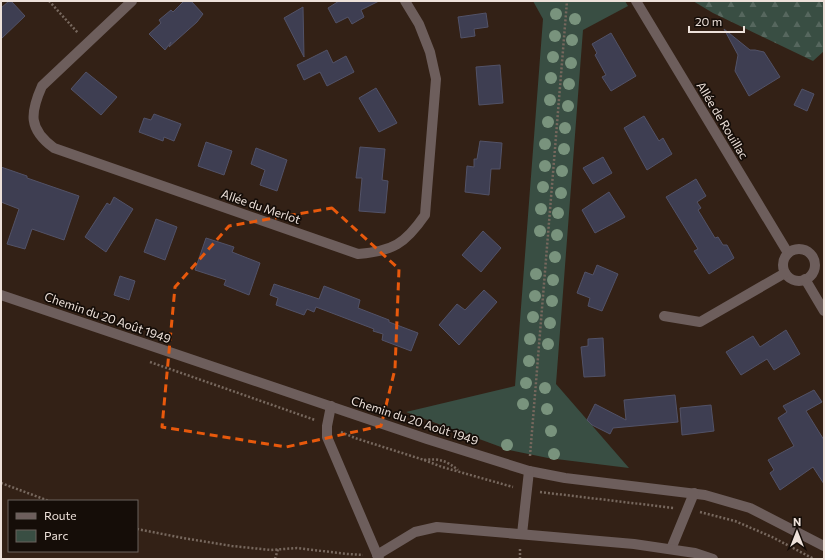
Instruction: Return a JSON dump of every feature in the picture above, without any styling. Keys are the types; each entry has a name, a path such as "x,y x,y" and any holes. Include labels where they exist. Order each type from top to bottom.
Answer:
{"street":[{"name":"Allée du Merlot","path":"132,1 42,86 35,103 33,116 43,140 54,148 358,254 379,252 399,244 414,232 424,215 436,79 430,52 419,24 405,1"},
{"name":"Allée de Rouillac","path":"636,1 788,253"},
{"path":"803,249 812,256 814,266 813,272 805,279 792,279 785,273 782,265 785,256 788,253 792,250 803,249"},
{"path":"664,316 700,322 785,273"},
{"path":"805,279 824,311"},
{"name":"Chemin du 20 Août 1949","path":"1,295 427,439 529,471 565,478 694,493 750,508 824,546"},
{"path":"331,406 327,426 327,437 378,557 415,532 437,527 634,544 695,553 713,559"},
{"path":"522,534 529,471"},
{"path":"671,549 694,493"}],"path":[{"path":"49,1 88,43"},
{"path":"529,471 567,1"},
{"path":"424,460 434,458 449,463 460,471"},
{"path":"1,483 46,500"},
{"path":"138,528 183,538 232,546 271,550 297,548 378,557"},
{"path":"275,559 278,549"}],"highlighted area":[{"path":"332,208 399,269 395,369 381,426 286,447 162,427 175,287 229,226"}],"green space":[{"path":"533,1 625,1 628,6 583,30 556,384 629,468 548,458 509,450 406,412 515,386 543,19"},
{"path":"693,1 824,1 824,51 813,61 713,13"}],"building":[{"path":"11,1 25,16 1,39 1,8"},
{"path":"184,1 191,1 203,14 197,22 169,47 171,42 165,50 149,34 161,23 159,20 171,10 173,12"},
{"path":"339,1 379,1 361,10 364,17 352,24 348,17 336,23 328,8"},
{"path":"303,7 304,57 284,18"},
{"path":"486,13 488,27 474,29 475,36 461,38 458,17"},
{"path":"724,29 750,50 764,52 780,77 749,96 735,71 738,55"},
{"path":"611,33 636,76 611,91 602,77 606,75 595,55 597,53 592,44"},
{"path":"327,50 333,63 346,56 354,72 327,86 320,72 304,80 297,65"},
{"path":"500,65 503,103 479,105 476,67"},
{"path":"86,72 117,97 101,115 71,89"},
{"path":"376,88 397,123 379,132 359,98"},
{"path":"802,89 814,94 807,111 794,105"},
{"path":"154,114 181,124 174,141 164,137 163,141 139,132 144,118 151,120"},
{"path":"644,116 659,141 663,138 672,154 647,170 624,128"},
{"path":"480,141 502,143 500,169 491,169 489,195 465,192 467,166 474,167 474,159 477,159"},
{"path":"206,142 232,151 224,175 198,166"},
{"path":"360,147 385,149 382,180 388,181 385,213 359,211 362,178 356,178"},
{"path":"256,148 287,160 277,191 260,185 265,170 251,164"},
{"path":"603,157 612,173 593,184 583,168"},
{"path":"1,167 27,176 27,178 79,196 64,240 32,229 25,249 7,244 19,209 1,202"},
{"path":"696,179 706,196 697,202 701,208 698,210 715,238 718,237 723,245 727,245 734,258 709,274 694,251 698,249 666,197"},
{"path":"609,192 625,217 595,233 582,210"},
{"path":"114,197 133,209 106,252 85,237 107,203 110,205"},
{"path":"156,219 177,227 165,260 144,252"},
{"path":"483,231 501,248 481,272 462,255"},
{"path":"206,238 234,247 232,252 260,263 249,295 224,285 226,280 195,270"},
{"path":"597,265 618,274 602,311 588,306 590,298 577,293 585,272 593,275"},
{"path":"120,276 135,281 129,300 114,295"},
{"path":"274,284 319,299 324,286 360,300 358,308 418,333 411,351 382,340 383,334 373,331 374,329 316,307 314,312 307,309 304,315 276,305 278,298 270,295"},
{"path":"484,290 497,302 459,345 439,325 457,304 465,310"},
{"path":"786,330 800,354 774,370 767,359 741,375 726,352 753,336 760,347"},
{"path":"603,338 605,376 584,377 581,347 588,346 588,339"},
{"path":"814,390 822,402 806,411 824,440 824,484 813,467 780,490 770,473 774,470 768,460 794,446 778,418 787,412 783,406"},
{"path":"675,395 678,422 613,428 610,434 592,425 587,420 595,404 626,420 624,400"},
{"path":"711,405 714,431 682,435 680,408"}]}
